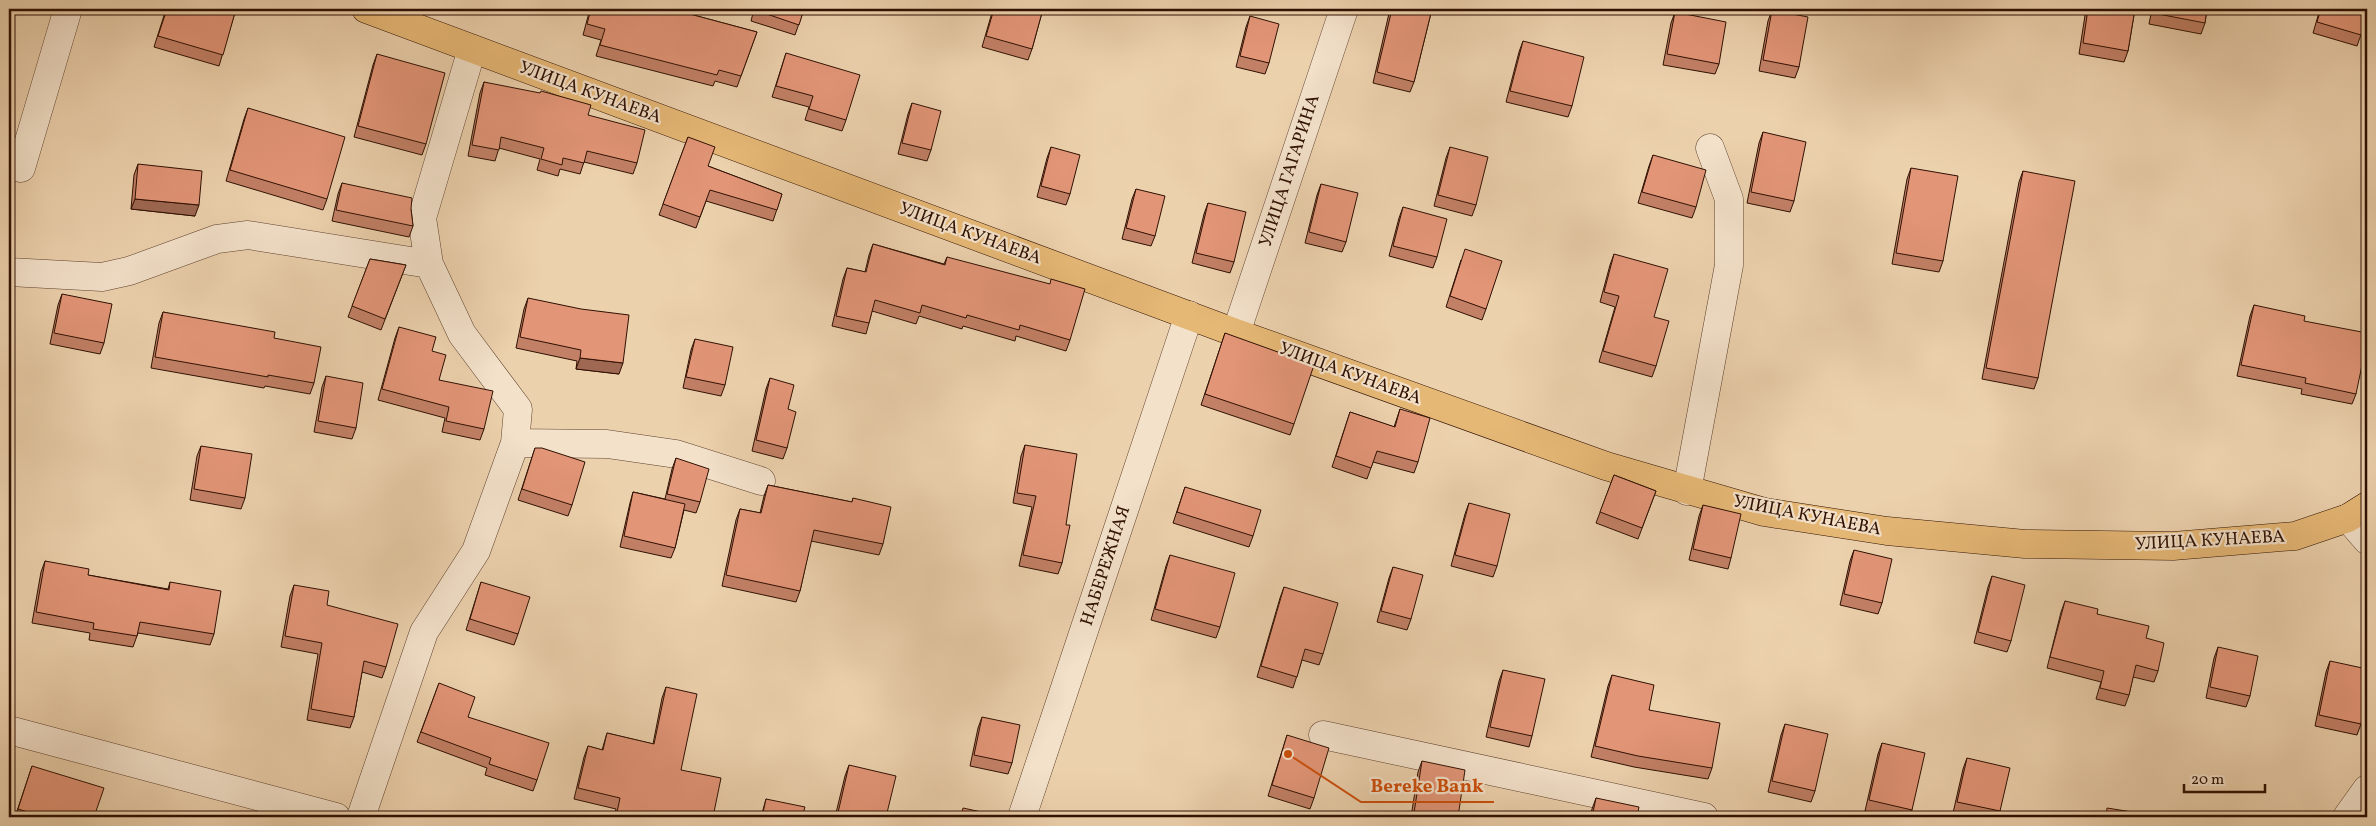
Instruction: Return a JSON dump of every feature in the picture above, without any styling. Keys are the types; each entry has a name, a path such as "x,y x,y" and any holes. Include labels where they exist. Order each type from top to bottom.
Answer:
{"main road":[{"name":"УЛИЦА КУНАЕВА","path":"366,9 1236,333 1606,466 1764,512 1886,532 2025,544 2173,546 2295,536 2358,512"}],"street":[{"path":"21,168 68,9"},
{"name":"УЛИЦА ГАГАРИНА","path":"1236,333 1344,9"},
{"path":"361,817 424,632 476,551 515,443 518,409 462,334 429,264 422,218 472,49"},
{"path":"1687,491 1729,265 1729,199 1710,148"},
{"path":"9,272 102,277 129,271 217,239 248,235 429,264"},
{"name":"НАБЕРЕЖНАЯ","path":"1022,817 1189,315"},
{"path":"515,443 607,444 676,454 761,481"},
{"path":"2358,512 2367,540"},
{"path":"9,730 336,817"},
{"path":"1324,735 1704,817"},
{"path":"2347,817 2367,789"}],"building":[{"path":"167,9 236,9 223,55 158,36"},
{"path":"591,9 671,9 757,32 741,76 719,70 717,75 600,45 605,29 587,24"},
{"path":"755,9 804,9 799,25"},
{"path":"994,9 1043,9 1032,49 986,36"},
{"path":"1392,9 1432,9 1414,82 1377,72"},
{"path":"2088,9 2135,9 2128,51 2083,43"},
{"path":"2154,9 2207,9 2205,23 2153,13"},
{"path":"2321,9 2367,9 2367,18 2361,35 2317,22"},
{"path":"1772,10 1808,17 1799,67 1763,60"},
{"path":"1675,12 1726,22 1719,64 1667,54"},
{"path":"1250,16 1279,24 1269,63 1240,56"},
{"path":"1523,41 1584,57 1572,106 1510,91"},
{"path":"786,53 860,75 846,120 809,109 813,96 776,86"},
{"path":"377,54 445,73 426,144 358,126"},
{"path":"484,82 540,93 541,91 591,105 588,115 645,130 637,163 587,151 584,163 563,158 562,165 541,159 544,148 501,137 499,150 472,145"},
{"path":"912,103 941,111 931,150 902,143"},
{"path":"248,108 345,137 327,199 230,170"},
{"path":"1763,132 1806,142 1794,201 1751,192"},
{"path":"688,137 715,147 708,166 782,194 777,210 710,190 700,217 663,204"},
{"path":"1051,147 1080,155 1070,194 1041,186"},
{"path":"1450,147 1488,157 1476,205 1438,195"},
{"path":"1653,155 1706,170 1696,207 1642,192"},
{"path":"138,164 202,171 199,205 135,199"},
{"path":"1911,168 1958,176 1943,261 1896,253"},
{"path":"2023,171 2075,181 2038,378 1986,368"},
{"path":"342,183 412,198 413,226 336,210"},
{"path":"1321,184 1358,193 1346,242 1309,232"},
{"path":"1136,189 1165,196 1155,236 1126,228"},
{"path":"1208,203 1246,212 1234,262 1196,253"},
{"path":"1403,207 1447,219 1437,257 1393,246"},
{"path":"873,244 945,265 947,257 1050,284 1051,279 1085,289 1070,340 1020,325 1019,330 967,315 966,318 922,305 920,313 875,300 869,323 836,316 847,268 866,272"},
{"path":"1465,249 1502,261 1486,309 1450,296"},
{"path":"1614,254 1668,269 1654,317 1669,321 1656,366 1603,351 1619,296 1604,292"},
{"path":"370,259 406,265 385,319 352,306"},
{"path":"62,294 112,304 104,343 54,333"},
{"path":"528,298 581,309 629,315 623,363 580,358 581,350 520,337"},
{"path":"2254,305 2305,316 2304,321 2367,333 2356,394 2305,383 2306,378 2241,365"},
{"path":"163,312 275,332 274,338 321,347 314,383 268,375 268,377 155,357"},
{"path":"399,327 436,337 432,351 446,355 439,380 493,391 484,429 446,421 449,407 382,389"},
{"path":"1225,333 1314,365 1294,424 1205,394"},
{"path":"695,339 733,347 725,385 686,377"},
{"path":"326,376 363,383 356,428 318,421"},
{"path":"770,378 794,385 788,409 796,412 787,448 756,440"},
{"path":"1400,409 1430,418 1418,462 1377,451 1371,468 1336,456 1350,412 1395,427"},
{"path":"1025,445 1077,454 1066,525 1070,525 1062,563 1023,555 1036,496 1017,493"},
{"path":"201,446 252,454 245,498 194,489"},
{"path":"535,448 542,448 585,462 572,505 522,489"},
{"path":"676,458 709,469 700,502 667,494"},
{"path":"1614,475 1656,491 1642,528 1600,512"},
{"path":"768,485 852,502 853,498 891,507 883,544 814,530 800,591 726,575 740,509 761,513"},
{"path":"1185,487 1261,510 1253,536 1177,512"},
{"path":"633,492 685,504 675,548 624,536"},
{"path":"1469,503 1510,514 1497,566 1455,555"},
{"path":"1703,505 1741,514 1731,558 1693,549"},
{"path":"1854,550 1892,559 1882,603 1844,594"},
{"path":"1170,555 1235,573 1220,627 1155,609"},
{"path":"45,561 89,569 88,575 169,590 170,582 221,591 214,634 140,622 137,636 93,629 94,623 36,612"},
{"path":"1393,567 1423,575 1411,619 1381,611"},
{"path":"1992,576 2025,585 2011,641 1978,632"},
{"path":"481,582 530,597 518,634 470,619"},
{"path":"294,585 329,591 327,605 398,624 386,667 364,661 354,717 311,709 322,643 285,636"},
{"path":"1284,587 1338,603 1323,654 1305,649 1297,677 1261,666"},
{"path":"2065,601 2098,609 2097,614 2149,626 2146,638 2164,643 2158,671 2136,665 2129,695 2100,688 2104,671 2050,657"},
{"path":"2218,647 2258,656 2250,696 2210,687"},
{"path":"2330,661 2367,669 2367,696 2361,724 2319,715"},
{"path":"1503,670 1545,679 1532,736 1490,727"},
{"path":"1612,675 1654,685 1649,710 1720,723 1712,768 1638,756 1595,746"},
{"path":"439,683 475,697 468,717 549,743 537,780 489,764 491,758 421,732"},
{"path":"666,687 697,694 681,770 721,778 713,817 616,817 620,798 578,788 588,746 603,750 607,733 654,744"},
{"path":"982,717 1020,725 1012,763 974,755"},
{"path":"1785,724 1828,734 1815,791 1772,781"},
{"path":"1287,735 1329,748 1314,798 1272,785"},
{"path":"1882,743 1925,753 1912,810 1869,800"},
{"path":"1967,758 2010,768 2000,811 1957,802"},
{"path":"1422,761 1465,770 1458,817 1414,813"},
{"path":"849,765 896,776 886,817 837,817"},
{"path":"32,766 104,788 94,817 44,817 18,809"},
{"path":"1596,798 1639,807 1637,817 1592,817"},
{"path":"766,799 805,807 802,817 762,817"},
{"path":"963,808 1000,816 1000,817 961,817"},
{"path":"2107,808 2145,814 2145,817 2106,817"}],"place":[{"name":"Bereke Bank","path":"1288,754"}]}
